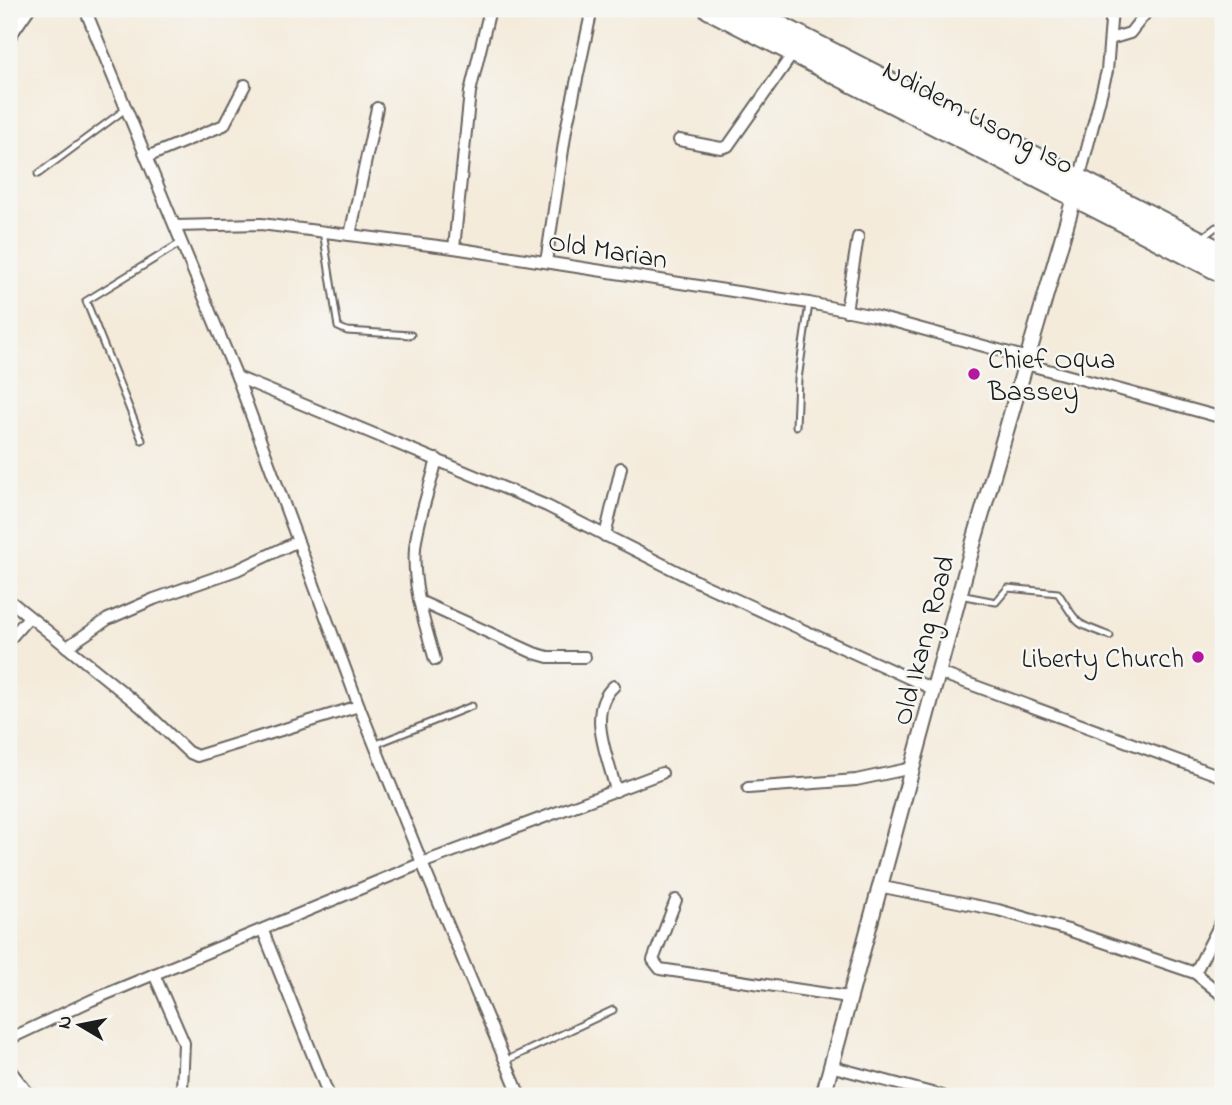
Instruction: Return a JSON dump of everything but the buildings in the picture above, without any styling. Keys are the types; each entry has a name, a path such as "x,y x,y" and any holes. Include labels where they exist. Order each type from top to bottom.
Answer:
{"highway":[{"name":"Ndidem Usong Iso","path":"709,9 1077,189 1223,253"},
{"name":"Ndidem Usong Iso","path":"747,9 1077,189 1223,273"}],"street":[{"path":"9,38 29,9"},
{"path":"86,9 237,377 374,745 520,1096"},
{"path":"454,248 470,92 490,9"},
{"path":"547,262 566,130 592,9"},
{"path":"1077,189 1107,71 1112,9"},
{"path":"1110,39 1130,33 1149,9"},
{"path":"679,140 721,148 728,146 794,52"},
{"path":"147,157 224,125 245,85"},
{"path":"350,235 377,108"},
{"name":"Old Ikang Road","path":"823,1096 878,886 1077,189"},
{"name":"Old Marian","path":"175,226 229,222 323,231 454,248 809,303 1027,361 1223,418"},
{"path":"846,311 858,237"},
{"path":"237,377 547,506 702,584 935,690"},
{"path":"435,660 418,601 415,546 437,459"},
{"path":"605,536 621,468"},
{"path":"66,647 108,619 237,569 298,541"},
{"path":"9,600 140,706 188,752 197,756 359,706"},
{"path":"418,601 534,653 548,657 586,657"},
{"path":"9,640 29,617"},
{"path":"940,673 1223,777"},
{"path":"614,686 605,694 598,714 616,791"},
{"path":"748,788 856,780 912,768"},
{"path":"9,1039 154,974 422,863 662,773"},
{"path":"878,886 998,910 1195,973 1223,996"},
{"path":"676,900 653,960 660,969 848,997"},
{"path":"1195,973 1223,918"},
{"path":"263,931 329,1096"},
{"path":"154,974 184,1043 181,1088 185,1096"},
{"path":"830,1066 943,1096"},
{"path":"9,1072 28,1096"}],"lane":[{"path":"38,174 127,108"},
{"path":"1200,241 1207,231 1216,227 1223,230"},
{"path":"323,231 338,327 347,331 411,335"},
{"path":"142,440 86,301 181,242"},
{"path":"796,426 798,379 809,303"},
{"path":"960,595 996,602 1008,588 1058,593 1068,614 1078,624 1111,636"},
{"path":"374,745 472,706"},
{"path":"505,1060 613,1010"}],"place":[{"name":"Chief Oqua Bassey","path":"974,374"},
{"name":"Liberty Church","path":"1198,657"}]}
